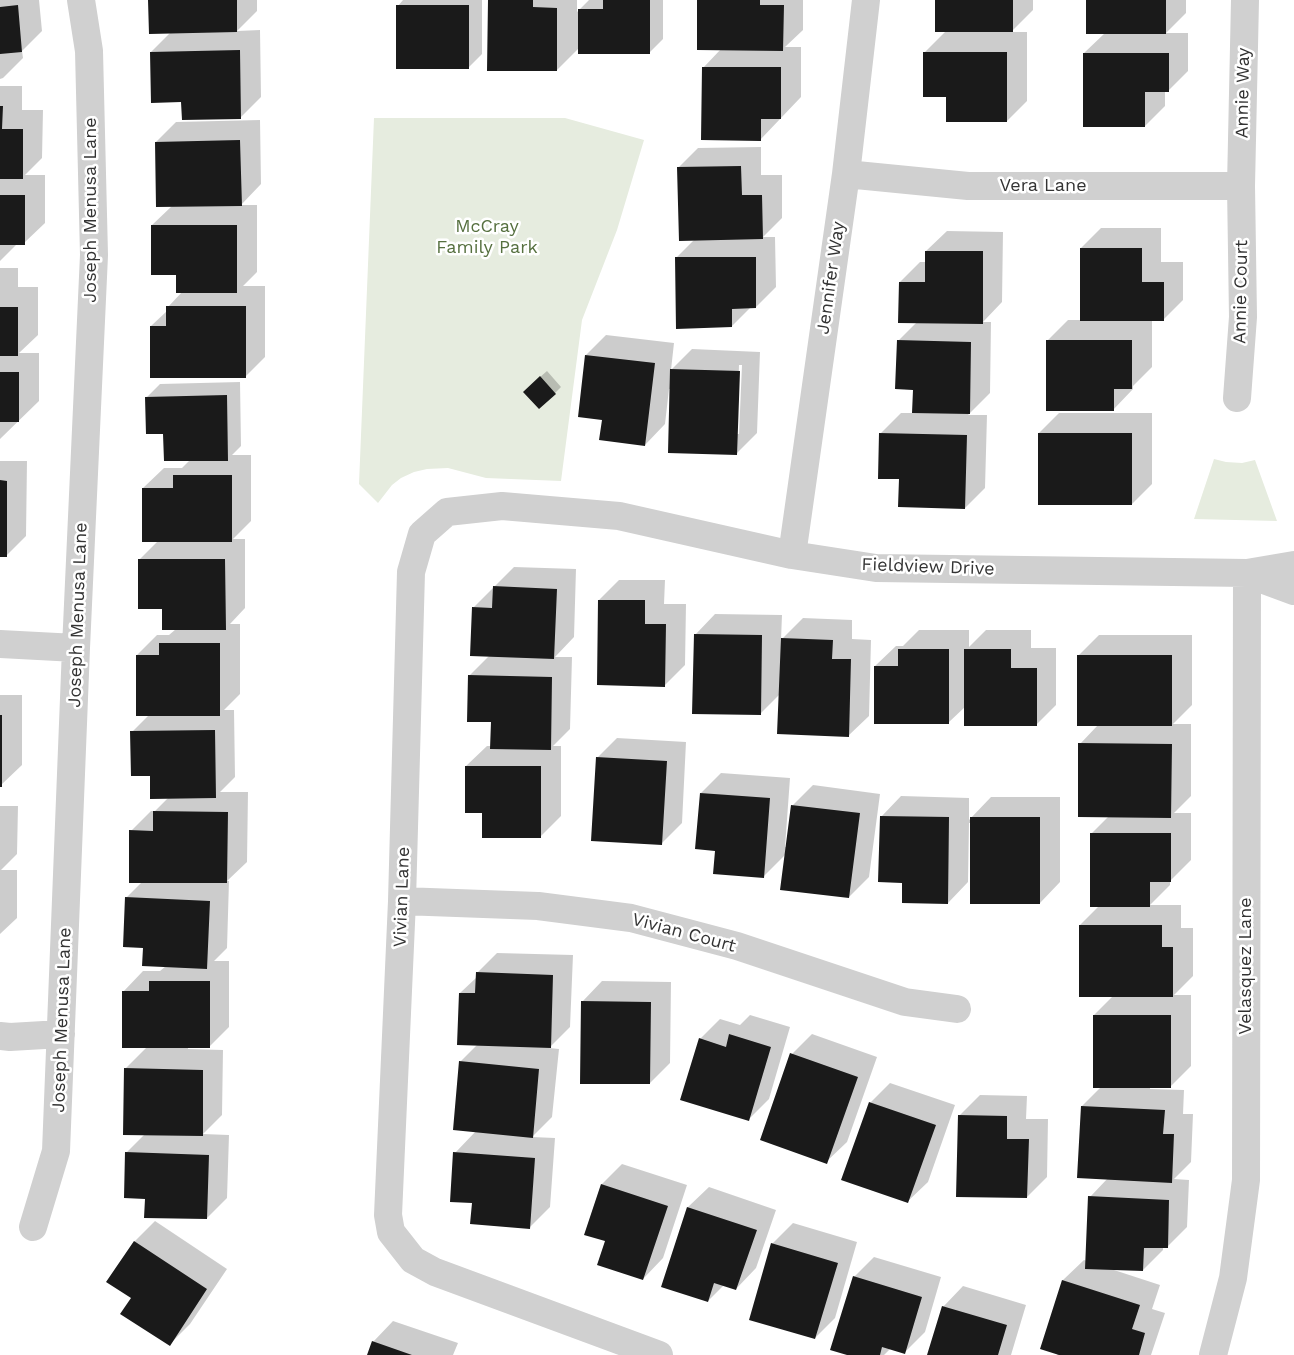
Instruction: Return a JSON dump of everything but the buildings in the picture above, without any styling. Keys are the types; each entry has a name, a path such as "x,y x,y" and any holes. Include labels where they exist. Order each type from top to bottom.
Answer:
{"street":[{"name":"Joseph Menusa Lane","path":"33,1228 56,1151 94,255 89,50 81,0"},
{"name":"Jennifer Way","path":"792,555 846,174 866,0"},
{"name":"Annie Way","path":"1241,186 1245,0"},
{"name":"Vera Lane","path":"846,174 968,186 1241,186"},
{"name":"Annie Court","path":"1237,398 1243,316 1241,186"},
{"name":"Vivian Lane","path":"554,510 502,506 447,512 422,534 411,572 402,901 388,1215 391,1232 413,1260 435,1272 659,1355"},
{"name":"Fieldview Drive","path":"554,510 619,516 792,555 876,568 1247,573 1294,565"},
{"name":"Fieldview Drive","path":"1247,573 1294,591"},
{"name":"Velasquez Lane","path":"1214,1355 1233,1278 1246,1180 1247,573"},
{"path":"0,644 76,648"},
{"name":"Vivian Court","path":"402,901 538,906 631,918 737,946 905,1002 957,1009"},
{"path":"0,1036 61,1034"}],"green space":[{"name":"McCray Family Park","path":"374,118 565,118 644,140 617,230 582,320 561,481 486,478 448,468 427,469 401,478 392,485 378,503 359,484"},
{"path":"1214,459 1242,463 1255,460 1277,521 1194,519"}]}
